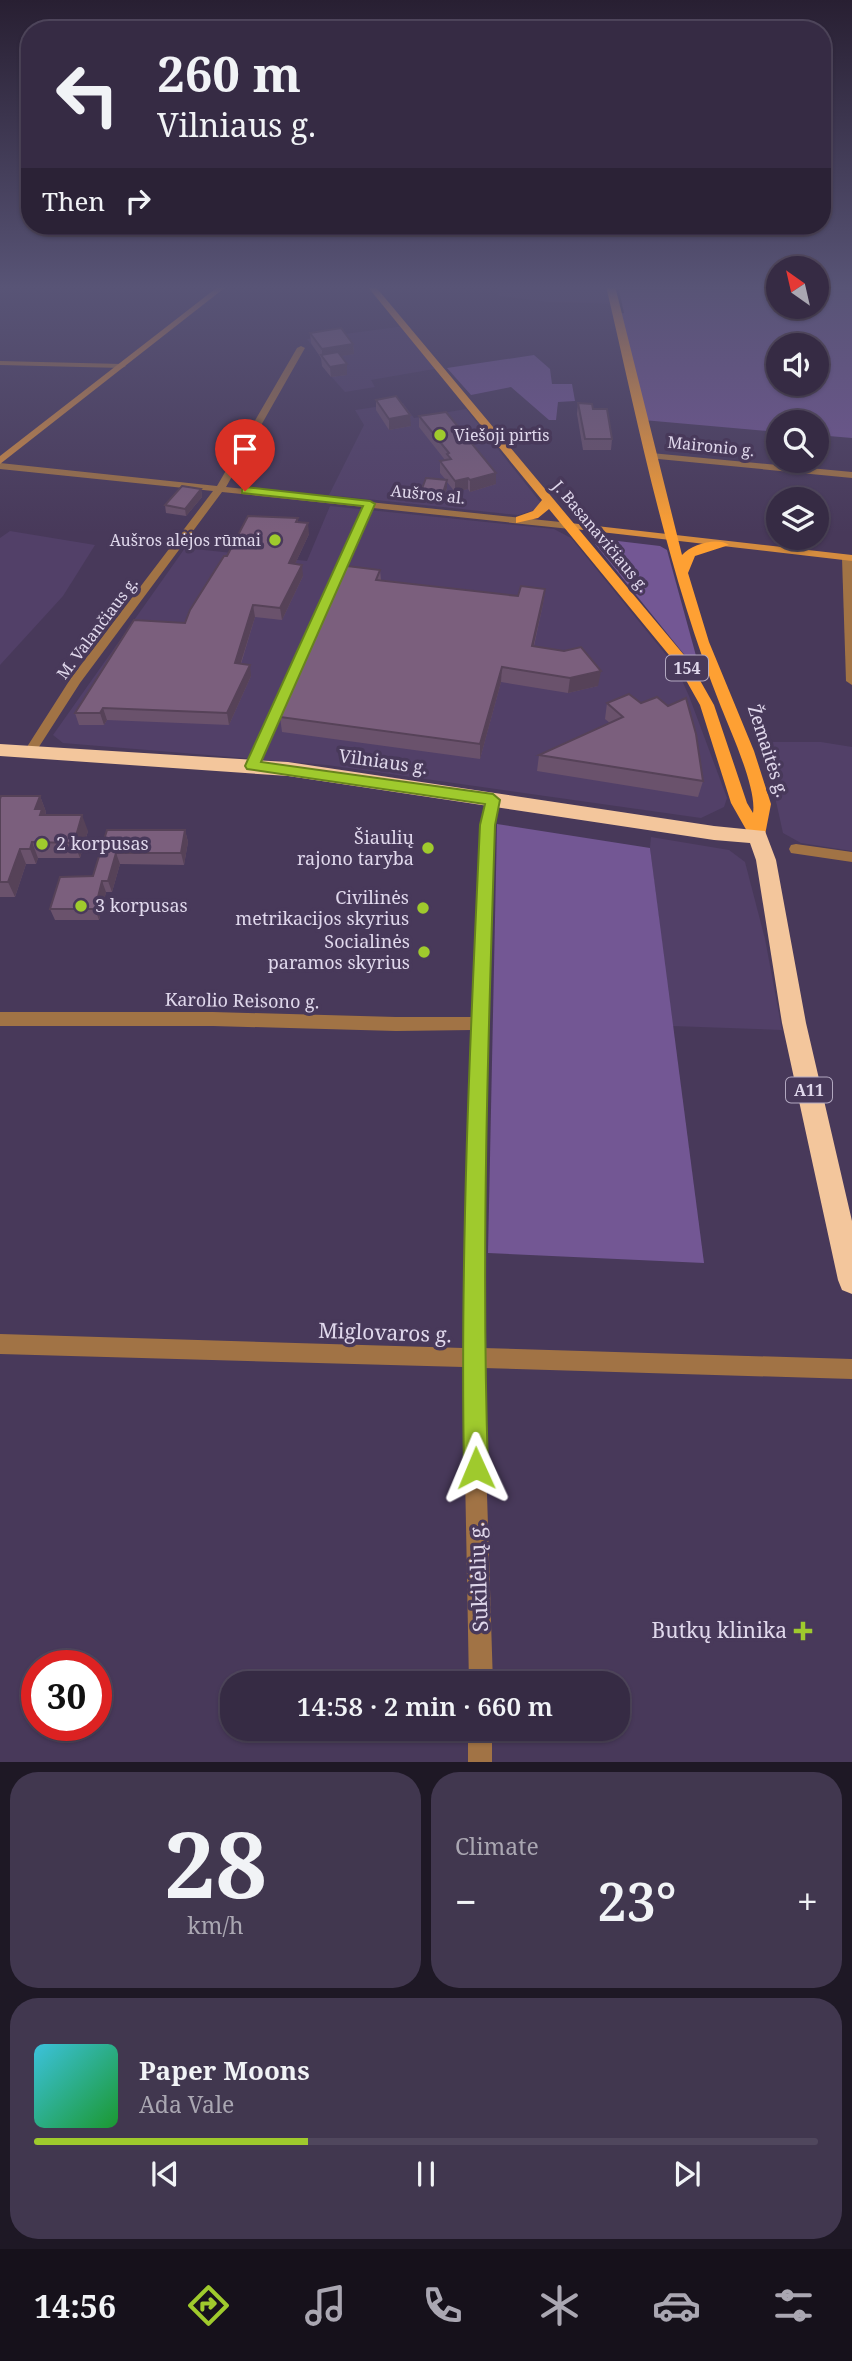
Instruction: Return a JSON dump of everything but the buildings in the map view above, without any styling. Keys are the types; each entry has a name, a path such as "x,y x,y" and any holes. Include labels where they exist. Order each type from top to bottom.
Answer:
{"highway":[{"name":"Vilniaus g.","path":"0,750 252,766 714,833 758,836"},
{"name":"Žemaitės g.","path":"758,836 768,873 794,1023 852,1280"}],"main road":[{"path":"0,463 119,368"},
{"name":"J. Basanavičiaus g.","path":"439,368 684,664 707,705 739,803 758,836"},
{"name":"Žemaitės g.","path":"630,368 671,539 702,642 746,751 763,804 758,836"},
{"path":"520,520 539,513 546,507 548,499"},
{"name":"Aušros al.","path":"570,526 849,558"},
{"path":"681,573 684,559 693,550 723,545"}],"street":[{"name":"M. Valančiaus g.","path":"31,750 75,681 221,488 289,368"},
{"name":"Maironio g.","path":"651,456 852,475"},
{"name":"Aušros al.","path":"0,463 570,526"},
{"path":"252,766 370,504"},
{"path":"849,558 852,681"},
{"name":"Sukilėlių g.","path":"481,1671 473,1358 481,984 488,825 493,800"},
{"path":"796,849 852,858"},
{"name":"Karolio Reisono g.","path":"0,1019 482,1023"},
{"name":"Miglovaros g.","path":"0,1344 852,1369"},
{"path":"480,1741 480,1762"}],"shaded area":[{"path":"324,368 439,368 371,380 375,387 345,392"},
{"path":"447,368 549,368 552,384 572,384 575,401 558,402 556,420 549,420 511,387 471,395"},
{"path":"630,368 766,368 766,396 829,396 829,368 852,368 852,438 829,436 829,410 766,410 766,431 643,420"},
{"path":"403,403 414,418 466,409 541,503 538,509 518,515 329,495 364,425 355,410"},
{"path":"330,506 554,529 571,538 676,667 727,798 724,807 701,818 327,765 63,743 53,735 185,548 307,561"},
{"path":"10,531 95,545 63,596 0,665 0,538"},
{"path":"601,539 660,546 667,550 698,663 691,663 595,544"},
{"path":"763,742 821,742 852,747 852,851 801,843 783,833"},
{"path":"497,824 650,848 704,1263 488,1253"},
{"path":"651,837 729,850 745,862 765,939 782,1030 672,1026 650,848"}],"place":[{"name":"Viešoji pirtis","path":"440,435"},
{"name":"Aušros alėjos rūmai","path":"275,540"},
{"name":"2 korpusas","path":"42,844"},
{"name":"Šiaulių rajono taryba","path":"428,848"},
{"name":"3 korpusas","path":"81,906"},
{"name":"Civilinės metrikacijos skyrius","path":"423,908"},
{"name":"Socialinės paramos skyrius","path":"424,952"},
{"name":"Butkų klinika","path":"803,1631"}],"route":[{"path":"245,491 370,504 252,766 493,800 488,825 481,984 474,1246 476,1468"}]}
